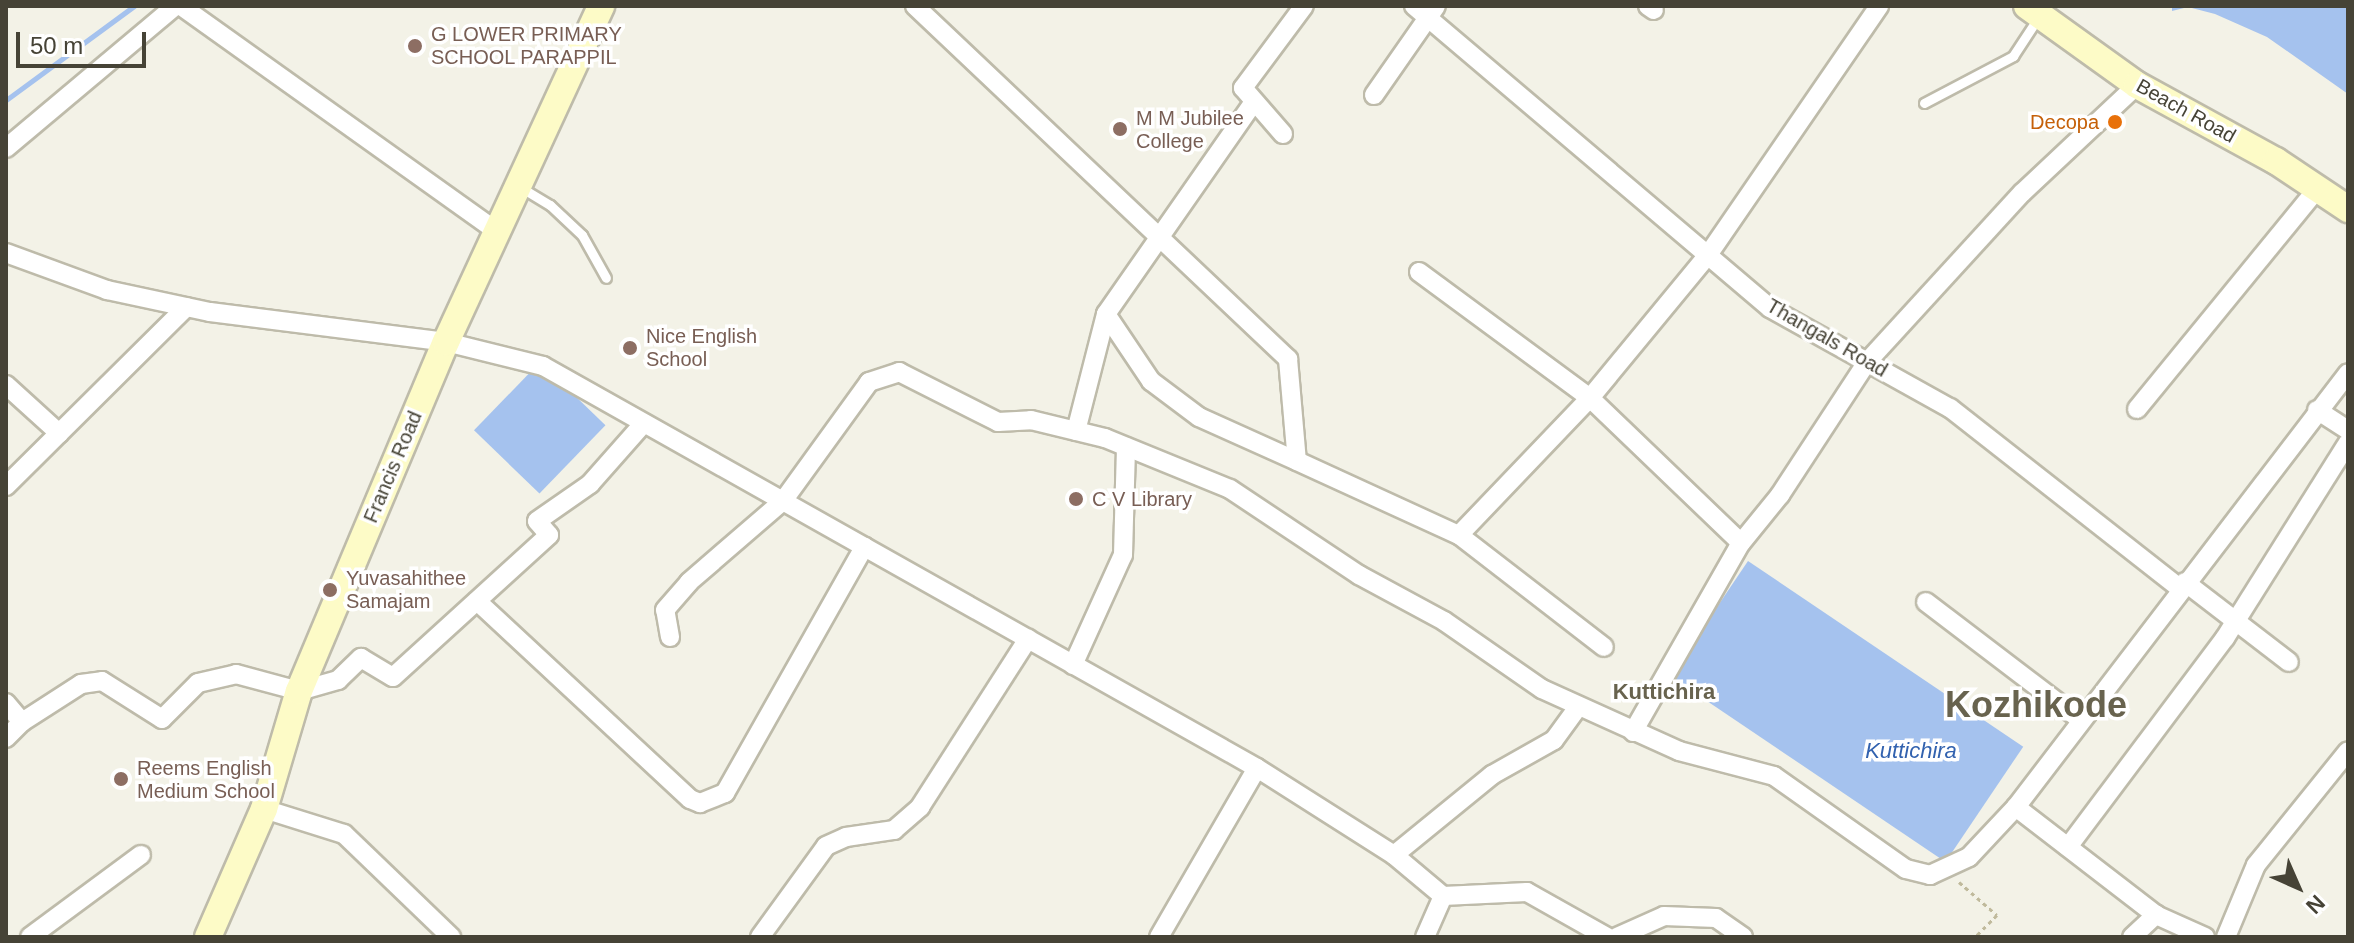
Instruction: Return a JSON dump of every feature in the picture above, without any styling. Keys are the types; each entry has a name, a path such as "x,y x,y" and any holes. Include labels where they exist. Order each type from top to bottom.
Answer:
{"main road":[{"name":"Francis Road","path":"208,937 264,809 299,691 446,342 601,6"},
{"name":"Beach Road","path":"2034,10 2137,85 2348,209"}],"street":[{"path":"915,6 1288,359 1297,461"},
{"path":"1283,134 1243,88 1304,6"},
{"path":"1459,535 1590,398 1708,255 1879,6"},
{"path":"6,148 170,8 496,231"},
{"path":"1374,95 1426,10"},
{"name":"Thangals Road","path":"1426,10 1770,308 1950,408 2289,662"},
{"path":"1633,732 1741,543 1780,495 1867,362 2022,193 2137,85"},
{"path":"1076,431 1106,314 1162,241 1253,103"},
{"path":"2137,409 2317,189"},
{"path":"6,253 107,290 186,307 446,342 543,366 1257,768 1394,855 1443,896 1527,892 1607,937"},
{"path":"1419,272 1590,398 1741,543"},
{"path":"6,486 186,307"},
{"path":"1106,314 1151,381 1199,417 1459,535 1604,647"},
{"path":"670,637 665,610 689,582 783,501 869,382 899,372 998,422 1031,420 1076,431 1126,447 1230,489 1577,708 1633,732 1774,776 1906,869 1930,875 1969,857 2016,807 2348,373"},
{"path":"6,385 59,433"},
{"path":"2317,410 2348,430"},
{"path":"6,738 22,722 81,684 102,681 162,719 198,683 236,674 299,691 338,680 361,658 393,677 549,535 537,521 590,484 644,423"},
{"path":"2068,847 2236,621 2348,443"},
{"path":"1073,665 1123,555 1126,447"},
{"path":"477,601 700,803 725,793 864,547"},
{"path":"1926,602 2081,720"},
{"path":"760,937 826,846 846,837 894,830 920,807 1028,639"},
{"path":"6,703 22,722"},
{"path":"1394,855 1492,775 1554,740 1577,708"},
{"path":"2226,937 2256,865 2348,751"},
{"path":"1159,937 1257,768"},
{"path":"2016,807 2156,915 2205,937"},
{"path":"264,809 344,834 451,937"},
{"path":"30,937 141,855"},
{"path":"1425,937 1443,896"},
{"path":"2132,937 2156,915"},
{"path":"1617,937 1664,916 1716,918 1743,937"}],"lane":[{"path":"1924,103 2013,56 2034,10"},
{"path":"518,186 550,205 582,235 606,278"}],"path":[{"path":"1946,868 1997,915 1975,937"}],"water":[{"path":"2172,6 2348,6 2348,94 2267,37 2215,14 2188,7 2172,11"},
{"path":"540,362 605,425 539,494 474,430"},
{"name":"Kuttichira","path":"1748,561 2023,747 1946,862 1670,676"}],"waterway":[{"path":"6,100 134,6"}],"place":[{"name":"G LOWER PRIMARY SCHOOL PARAPPIL","path":"415,46"},
{"name":"Decopa","path":"2115,122"},
{"name":"M M Jubilee College","path":"1120,129"},
{"name":"Nice English School","path":"630,348"},
{"name":"C V Library","path":"1076,499"},
{"name":"Yuvasahithee Samajam","path":"330,590"},
{"name":"Reems English Medium School","path":"121,779"}],"district":[{"name":"Kuttichira","path":"1664,692"},
{"name":"Kozhikode","path":"2036,705"}]}
